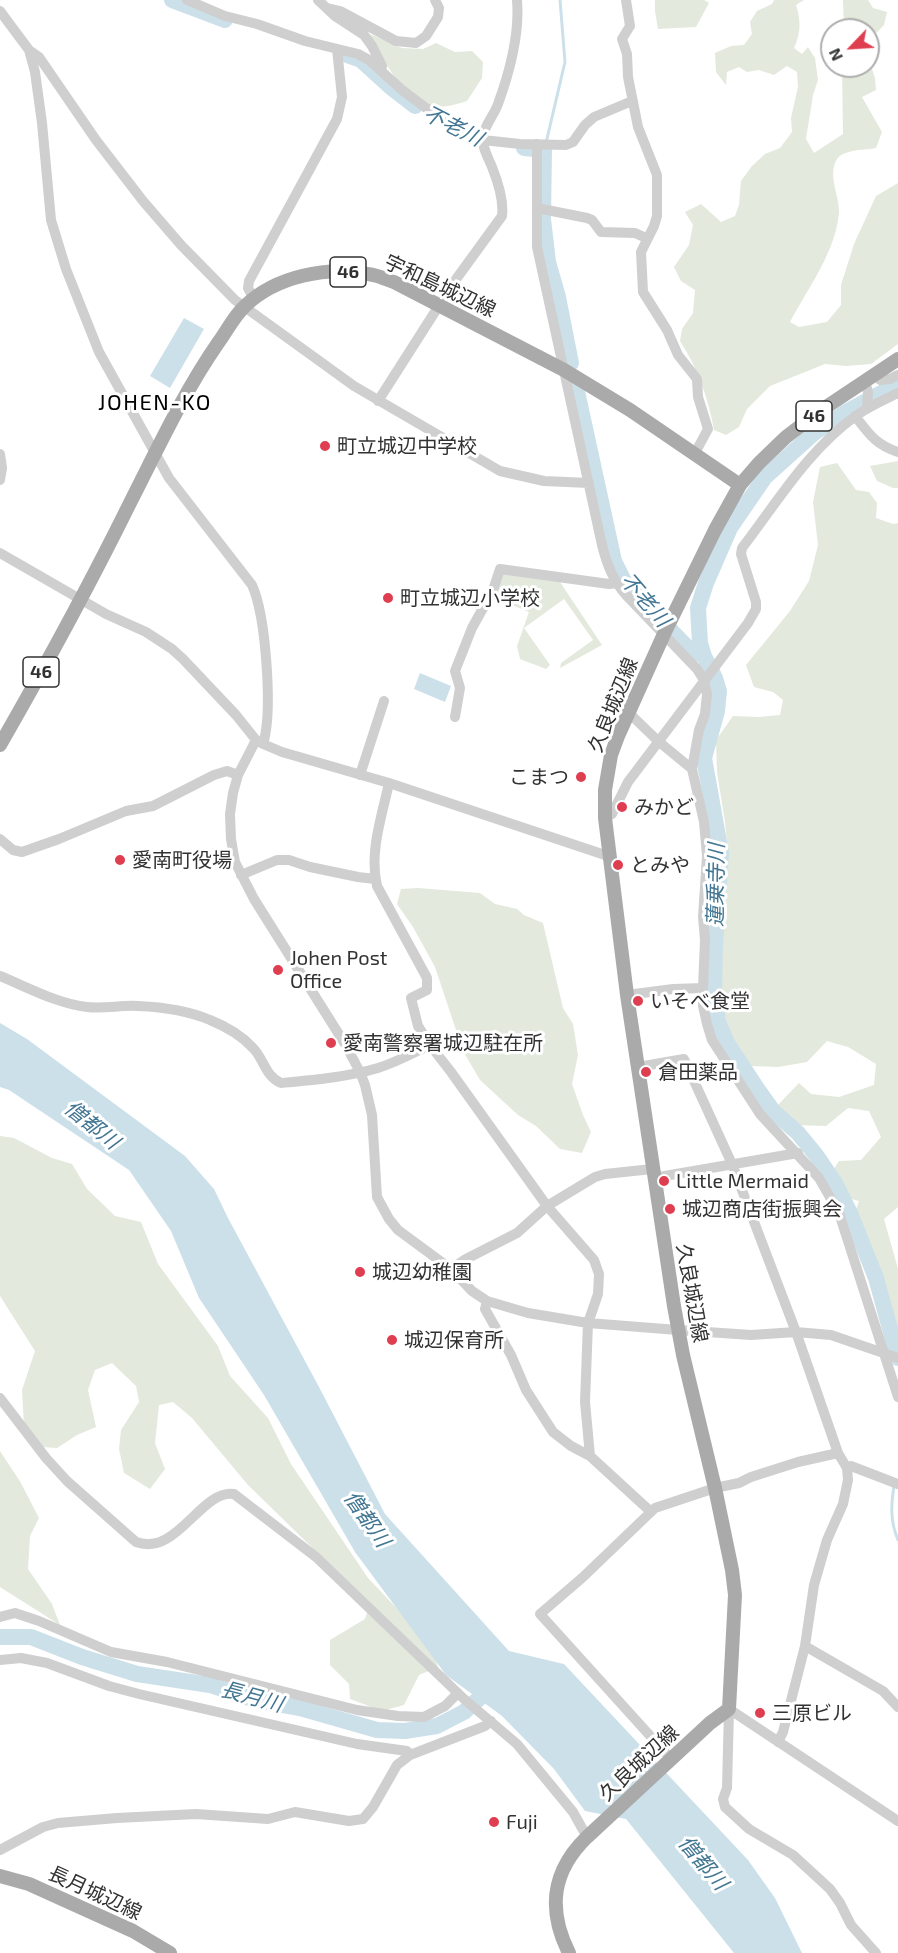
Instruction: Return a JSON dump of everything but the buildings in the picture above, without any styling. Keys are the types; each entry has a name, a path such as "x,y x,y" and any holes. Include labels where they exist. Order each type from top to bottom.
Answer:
{"main road":[{"name":"宇和島城辺線","path":"0,745 81,600 154,454 202,368 249,303 268,290 291,279 311,273 343,271 369,274 394,282 564,370 630,410 740,485"},
{"name":"46","path":"740,485 786,437 820,411 898,359"},
{"name":"久良城辺線","path":"569,1953 559,1932 556,1890 561,1872 575,1849 710,1723 729,1709 735,1595 732,1570 678,1330 653,1174 608,856 605,790 610,755 628,712 664,634 740,485"},
{"name":"長月城辺線","path":"0,1876 28,1884 134,1931 170,1953"}],"street":[{"path":"187,0 225,16 257,24 305,41 358,54 369,60 426,108 452,120 483,140 566,145 573,142 594,117 632,101"},
{"path":"322,4 340,11 396,42 416,43 426,36 438,17 439,8 435,0"},
{"path":"378,401 439,304 502,216 503,206 493,169 483,147 483,140 485,127 495,114 512,59 518,18 517,0"},
{"path":"626,0 630,26 622,39 627,54 632,101 638,127 657,175 657,216 641,252 643,292 667,330 678,355 696,380 698,397 708,429 694,455"},
{"path":"322,4 335,16 364,35 382,66 381,71"},
{"path":"0,11 29,50 39,57 96,140 143,201 181,245 235,300 249,303 354,386 501,471 544,481 589,483"},
{"path":"249,303 249,281 337,119 342,97 337,49"},
{"path":"29,50 35,72 42,123 51,220 56,240 99,352 169,478 252,585 257,597 265,660 268,717 260,742 238,775 230,814 235,862 254,899 345,1044 360,1072 372,1115 376,1197 388,1219 398,1230 451,1269 472,1291 487,1301 528,1313 588,1323 678,1330 752,1335 796,1332 831,1335 863,1344 898,1358"},
{"path":"537,144 537,247 608,567 616,583 697,669 704,680 707,694 705,714 699,730 692,769 704,822 707,856 703,917 705,940 703,1006 712,1040 760,1114 819,1178 839,1213 898,1397"},
{"path":"537,208 587,218 592,220 601,232 635,233 646,238"},
{"path":"867,409 870,378 890,379 898,375"},
{"path":"605,818 612,814 628,782 748,623 756,609 756,602 741,554 742,548 782,491 814,452 855,416 898,393"},
{"path":"855,416 870,437 883,447 898,452"},
{"path":"0,454 2,468 0,480"},
{"path":"0,553 81,600 146,633 183,659 260,742 282,752 389,783 608,856"},
{"path":"455,717 460,688 455,670 472,628 493,590 500,569 609,584 616,583"},
{"path":"360,775 384,701"},
{"path":"628,712 692,769"},
{"path":"0,839 13,850 22,852 126,811 153,806 214,775 227,771 238,775"},
{"path":"389,783 375,842 375,879 376,886 427,978 427,990 411,998 418,1026 546,1206 594,1260 599,1274 598,1294 588,1323 585,1402 590,1456"},
{"path":"241,875 277,860 289,860 329,871 375,879"},
{"path":"0,976 60,1000 86,1007 161,1008 196,1015 212,1021 255,1049 268,1073 274,1080 281,1083 360,1072 400,1060 430,1045"},
{"path":"627,995 703,988"},
{"path":"638,1067 684,1059 732,1164 796,1332 838,1453 847,1468 848,1480 843,1504 827,1540 814,1585 805,1646 783,1732 778,1742"},
{"path":"451,1269 517,1233 546,1206 595,1177 605,1174 653,1174 798,1153"},
{"path":"487,1301 485,1309 511,1355 536,1409 553,1432 590,1456 650,1511"},
{"path":"0,1398 46,1458 67,1481 136,1542 147,1545 162,1541 184,1526 218,1496 227,1493 234,1494 316,1557 461,1696 517,1744 590,1834"},
{"path":"670,1762 540,1614 582,1578 655,1508 715,1488 739,1483 798,1462 838,1453"},
{"path":"847,1468 851,1466 898,1484"},
{"path":"0,1617 15,1613 111,1652 167,1662 357,1710 424,1717 461,1696"},
{"path":"805,1646 883,1691 898,1707"},
{"path":"0,1660 21,1658 47,1663 109,1686 139,1694 357,1744 399,1749 407,1751 410,1755"},
{"path":"729,1709 898,1821"},
{"path":"729,1709 727,1788 723,1799 725,1807 749,1829 793,1855 830,1889 851,1925 876,1953"},
{"path":"0,1850 43,1827 58,1823 196,1814 268,1819 295,1812 349,1821 363,1818 373,1808 397,1765 410,1755 485,1726 489,1719"}],"shaded area":[{"path":"655,0 704,0 709,3 696,27 658,29"},
{"path":"774,0 804,0 796,5 800,27 794,48 802,54 808,47 815,58 818,80 813,95 806,139 814,153 843,134 842,78 875,78 876,90 862,97 882,132 876,148 845,153 837,159 834,165 833,172 839,207 836,228 826,256 790,322 799,327 827,322 841,305 841,285 854,244 876,196 898,183 898,344 871,364 846,366 825,364 770,386 747,409 739,427 726,435 714,430 702,384 680,341 682,329 693,313 695,290 681,281 674,267 689,245 693,225 685,212 701,204 721,222 735,216 739,205 741,181 765,154 780,148 792,132 791,118 798,87 797,72 787,66 774,75 759,70 747,72 739,67 727,72 726,85 716,72 715,53 731,46 744,45 752,34 750,22 757,11 772,4"},
{"path":"843,0 868,0 873,8 887,12 884,25 880,29 880,18 844,18"},
{"path":"370,34 402,48 423,49 436,43 455,52 472,51 483,62 482,78 467,101 434,106 412,95 403,87"},
{"path":"898,461 898,488 877,481 870,466"},
{"path":"837,463 856,490 869,492 877,503 876,518 893,524 898,523 898,1207 884,1219 898,1269 898,1332 873,1278 857,1229 855,1217 859,1201 848,1198 832,1172 839,1161 861,1160 881,1137 869,1111 848,1108 826,1126 794,1125 777,1106 799,1083 811,1094 839,1097 874,1085 876,1064 848,1047 827,1041 807,1062 778,1067 749,1066 721,1017 717,970 717,929 728,853 717,772 716,740 733,716 780,715 783,700 773,692 754,687 746,665 790,611 809,581 818,545 813,502 820,467"},
{"path":"503,571 558,579 602,645 560,668 561,663 593,640 564,599 524,628 550,665 546,669 520,659 517,646 529,612 490,596"},
{"path":"418,888 480,893 495,904 517,909 524,915 543,923 563,1008 573,1024 578,1055 572,1084 591,1132 582,1153 560,1149 480,1080 463,1051 435,967 413,927 397,904 401,889"},
{"path":"0,1136 14,1138 52,1158 72,1164 87,1189 115,1216 141,1222 158,1264 218,1346 230,1376 268,1418 291,1464 368,1578 422,1635 435,1656 438,1667 419,1675 404,1705 382,1711 350,1699 349,1684 330,1665 330,1640 365,1619 370,1604 248,1485 192,1418 173,1402 159,1405 155,1443 165,1469 150,1489 124,1473 119,1449 121,1430 139,1402 136,1386 112,1363 95,1370 88,1390 96,1427 77,1435 57,1448 43,1447 24,1425 22,1390 35,1351 0,1296"},
{"path":"0,1451 21,1483 39,1518 30,1536 28,1569 52,1604 60,1625 0,1587"}],"water":[{"path":"184,318 204,329 170,388 150,376"},
{"path":"420,673 451,686 445,702 414,689"},
{"name":"僧都川","path":"0,1023 27,1039 185,1156 214,1189 385,1514 509,1651 564,1664 748,1860 775,1898 802,1953 734,1953 626,1819 585,1811 554,1769 502,1716 446,1675 355,1552 264,1395 199,1298 171,1231 129,1170 9,1090 0,1087"}],"waterway":[{"name":"不老川","path":"172,0 225,20"},
{"path":"546,143 565,62 560,0"},
{"name":"不老川","path":"344,54 361,60 415,106"},
{"name":"不老川","path":"524,148 544,150 543,219 548,262 558,297 571,363"},
{"name":"蓮乗寺川","path":"898,384 846,412 814,433 765,477 730,528 706,583 698,608 700,643 719,691 717,711 704,758 721,853 714,995 718,1022 727,1043 773,1111 798,1133 835,1183 850,1213 876,1278 898,1358"},
{"name":"不老川","path":"576,387 614,561 623,579 650,609 690,650 704,656"},
{"path":"894,1486 892,1513 898,1540"},
{"name":"長月川","path":"0,1637 31,1637 82,1657 137,1674 210,1685 255,1700 300,1708 377,1730 405,1731 437,1726 464,1712 494,1685"}],"place":[{"name":"町立城辺中学校","path":"325,446"},
{"name":"町立城辺小学校","path":"388,598"},
{"name":"こまつ","path":"581,777"},
{"name":"みかど","path":"622,807"},
{"name":"愛南町役場","path":"120,860"},
{"name":"とみや","path":"618,865"},
{"name":"Johen Post Office","path":"278,970"},
{"name":"いそべ食堂","path":"638,1001"},
{"name":"愛南警察署城辺駐在所","path":"331,1043"},
{"name":"倉田薬品","path":"646,1072"},
{"name":"Little Mermaid","path":"664,1181"},
{"name":"城辺商店街振興会","path":"670,1209"},
{"name":"城辺幼稚園","path":"360,1272"},
{"name":"城辺保育所","path":"392,1340"},
{"name":"三原ビル","path":"760,1713"},
{"name":"Fuji","path":"494,1822"}],"district":[{"name":"JOHEN-KO","path":"155,403"}]}
